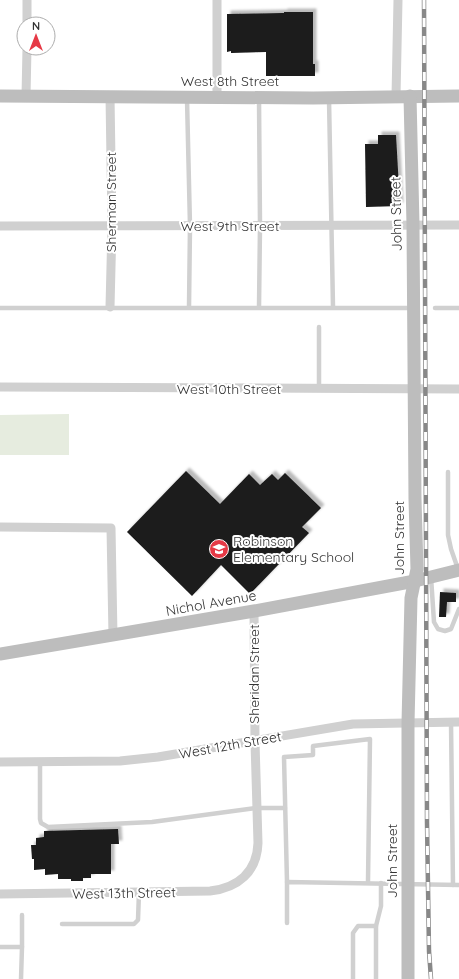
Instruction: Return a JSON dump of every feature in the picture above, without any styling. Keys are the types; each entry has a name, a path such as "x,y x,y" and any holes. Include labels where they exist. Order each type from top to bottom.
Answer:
{"street":[{"path":"27,0 27,16"},
{"path":"217,0 217,97"},
{"path":"396,96 398,0"},
{"path":"26,96 27,56"},
{"name":"West 8th Street","path":"0,96 259,98 459,96"},
{"name":"Sherman Street","path":"110,96 112,226 110,307"},
{"name":"John Street","path":"408,979 408,723 411,598 424,579 417,569 410,96"},
{"name":"West 9th Street","path":"0,226 459,225"},
{"name":"West 10th Street","path":"0,387 459,389"},
{"path":"0,527 111,528 113,636"},
{"name":"Nichol Avenue","path":"0,654 254,612 424,579 459,570"},
{"name":"Sheridan Street","path":"245,877 252,867 258,847 256,808 254,612"},
{"name":"West 12th Street","path":"0,762 120,760 158,757 255,742 353,724 455,722"},
{"name":"West 13th Street","path":"0,894 222,890 245,877"}],"lane":[{"path":"187,97 190,226 189,307"},
{"path":"259,98 259,307"},
{"path":"329,98 333,308"},
{"path":"0,308 414,308"},
{"path":"435,308 459,308"},
{"path":"319,327 319,389"},
{"path":"448,472 448,535 450,549 459,570"},
{"path":"424,579 434,622 438,629 445,631 451,629 459,609"},
{"path":"453,885 455,722"},
{"path":"287,923 284,757 313,756 313,746 370,739 368,882"},
{"path":"40,762 40,819 41,823 48,827 152,822 256,808 285,808"},
{"path":"287,882 368,882 408,885 459,885"},
{"path":"376,979 376,926 381,906 381,883"},
{"path":"62,924 134,924 138,920 139,892"},
{"path":"21,979 22,915"},
{"path":"353,979 353,933 358,926 376,926"},
{"path":"0,947 22,947"}],"shaded area":[{"path":"69,414 69,455 0,455 0,415"}],"building":[{"path":"313,12 313,64 315,64 315,76 266,76 266,52 227,52 227,14"},
{"path":"378,135 396,135 400,206 366,207 365,144 378,144"},
{"name":"Robinson Elementary School","path":"186,471 220,504 249,474 260,485 272,474 278,480 285,473 321,508 302,527 309,533 250,594 221,565 192,596 127,532"},
{"path":"440,592 456,593 456,602 447,602 446,617 439,617"},
{"path":"118,829 119,844 111,844 111,874 91,874 91,878 83,878 83,881 71,881 71,879 58,879 58,874 45,875 45,869 34,870 34,859 32,859 31,845 36,845 36,838 44,837 44,831"}],"railway":[{"path":"424,0 427,822 429,951 431,979"}],"place":[{"name":"Robinson Elementary School","path":"219,549"}]}
